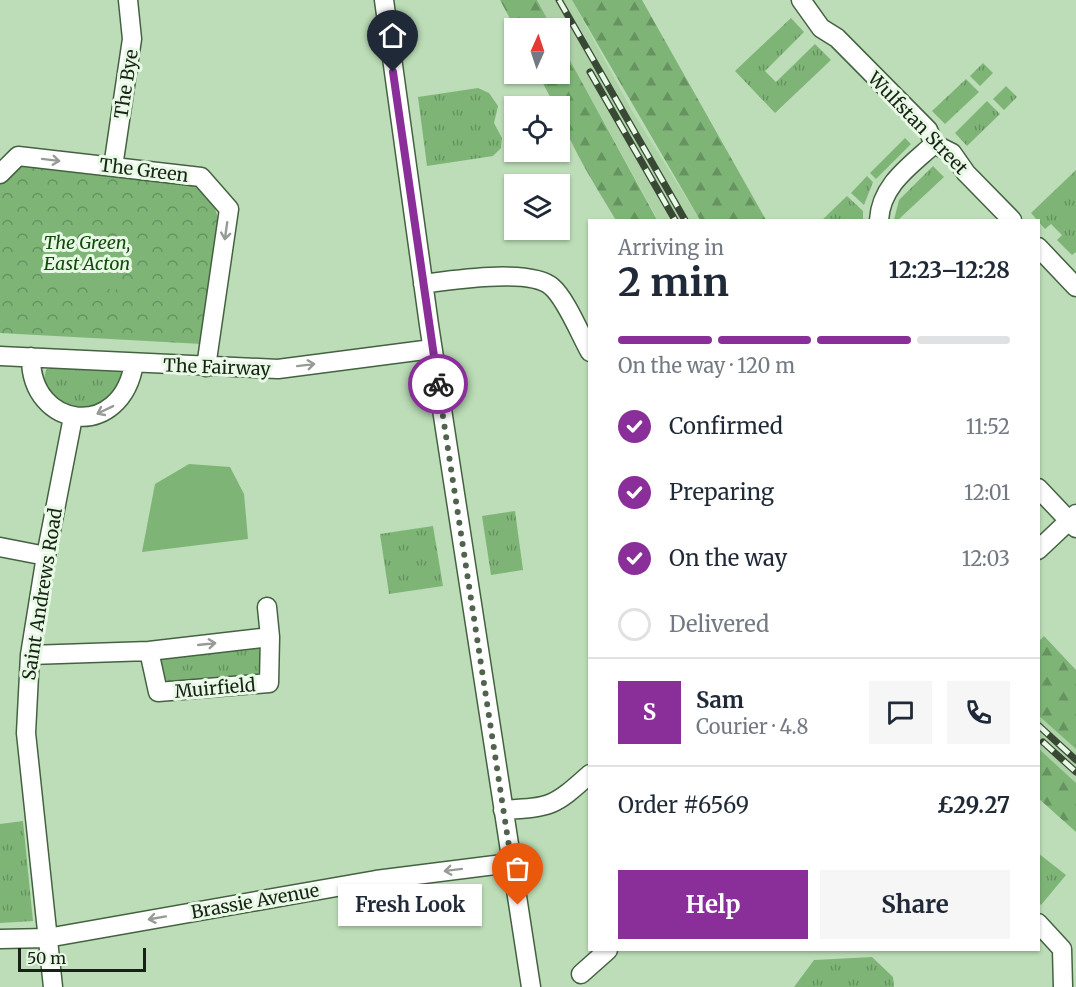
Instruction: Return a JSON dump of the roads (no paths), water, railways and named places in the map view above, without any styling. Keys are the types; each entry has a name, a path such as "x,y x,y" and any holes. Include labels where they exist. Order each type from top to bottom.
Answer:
{"street":[{"name":"The Bye","path":"113,167 132,39 128,0"},
{"path":"384,0 432,349 531,987"},
{"name":"Wulfstan Street","path":"801,0 821,28 837,38 928,130 934,144 952,153 966,173 1011,219"},
{"path":"879,219 880,208 888,189 934,144"},
{"name":"The Green","path":"0,174 18,156 201,177 229,209 206,368"},
{"path":"1040,249 1076,287"},
{"path":"423,284 480,278 543,281 558,295 588,348"},
{"name":"The Fairway","path":"0,356 206,368 278,369 432,349"},
{"path":"31,357 31,371 40,396 51,406 73,417 96,415 117,403 126,392 134,363"},
{"name":"Saint Andrews Road","path":"53,987 26,733 30,655 46,556 73,417"},
{"path":"1040,490 1074,521 1040,547"},
{"path":"0,547 46,556"},
{"name":"Muirfield","path":"149,651 158,692 269,684 270,637 267,607"},
{"path":"30,655 149,651 270,637"},
{"path":"503,810 556,803 588,776"},
{"name":"Brassie Avenue","path":"0,939 47,938 376,880 511,863"},
{"path":"1040,925 1062,949 1063,987"},
{"path":"581,974 607,951"}],"railway":[{"path":"559,0 684,219"},
{"path":"590,72 674,219"},
{"path":"1040,727 1076,760"},
{"path":"1043,742 1076,772"}],"place":[{"name":"Fresh Look","path":"518,905"}],"park label":[{"name":"The Green, East Acton","path":"87,252"}]}
